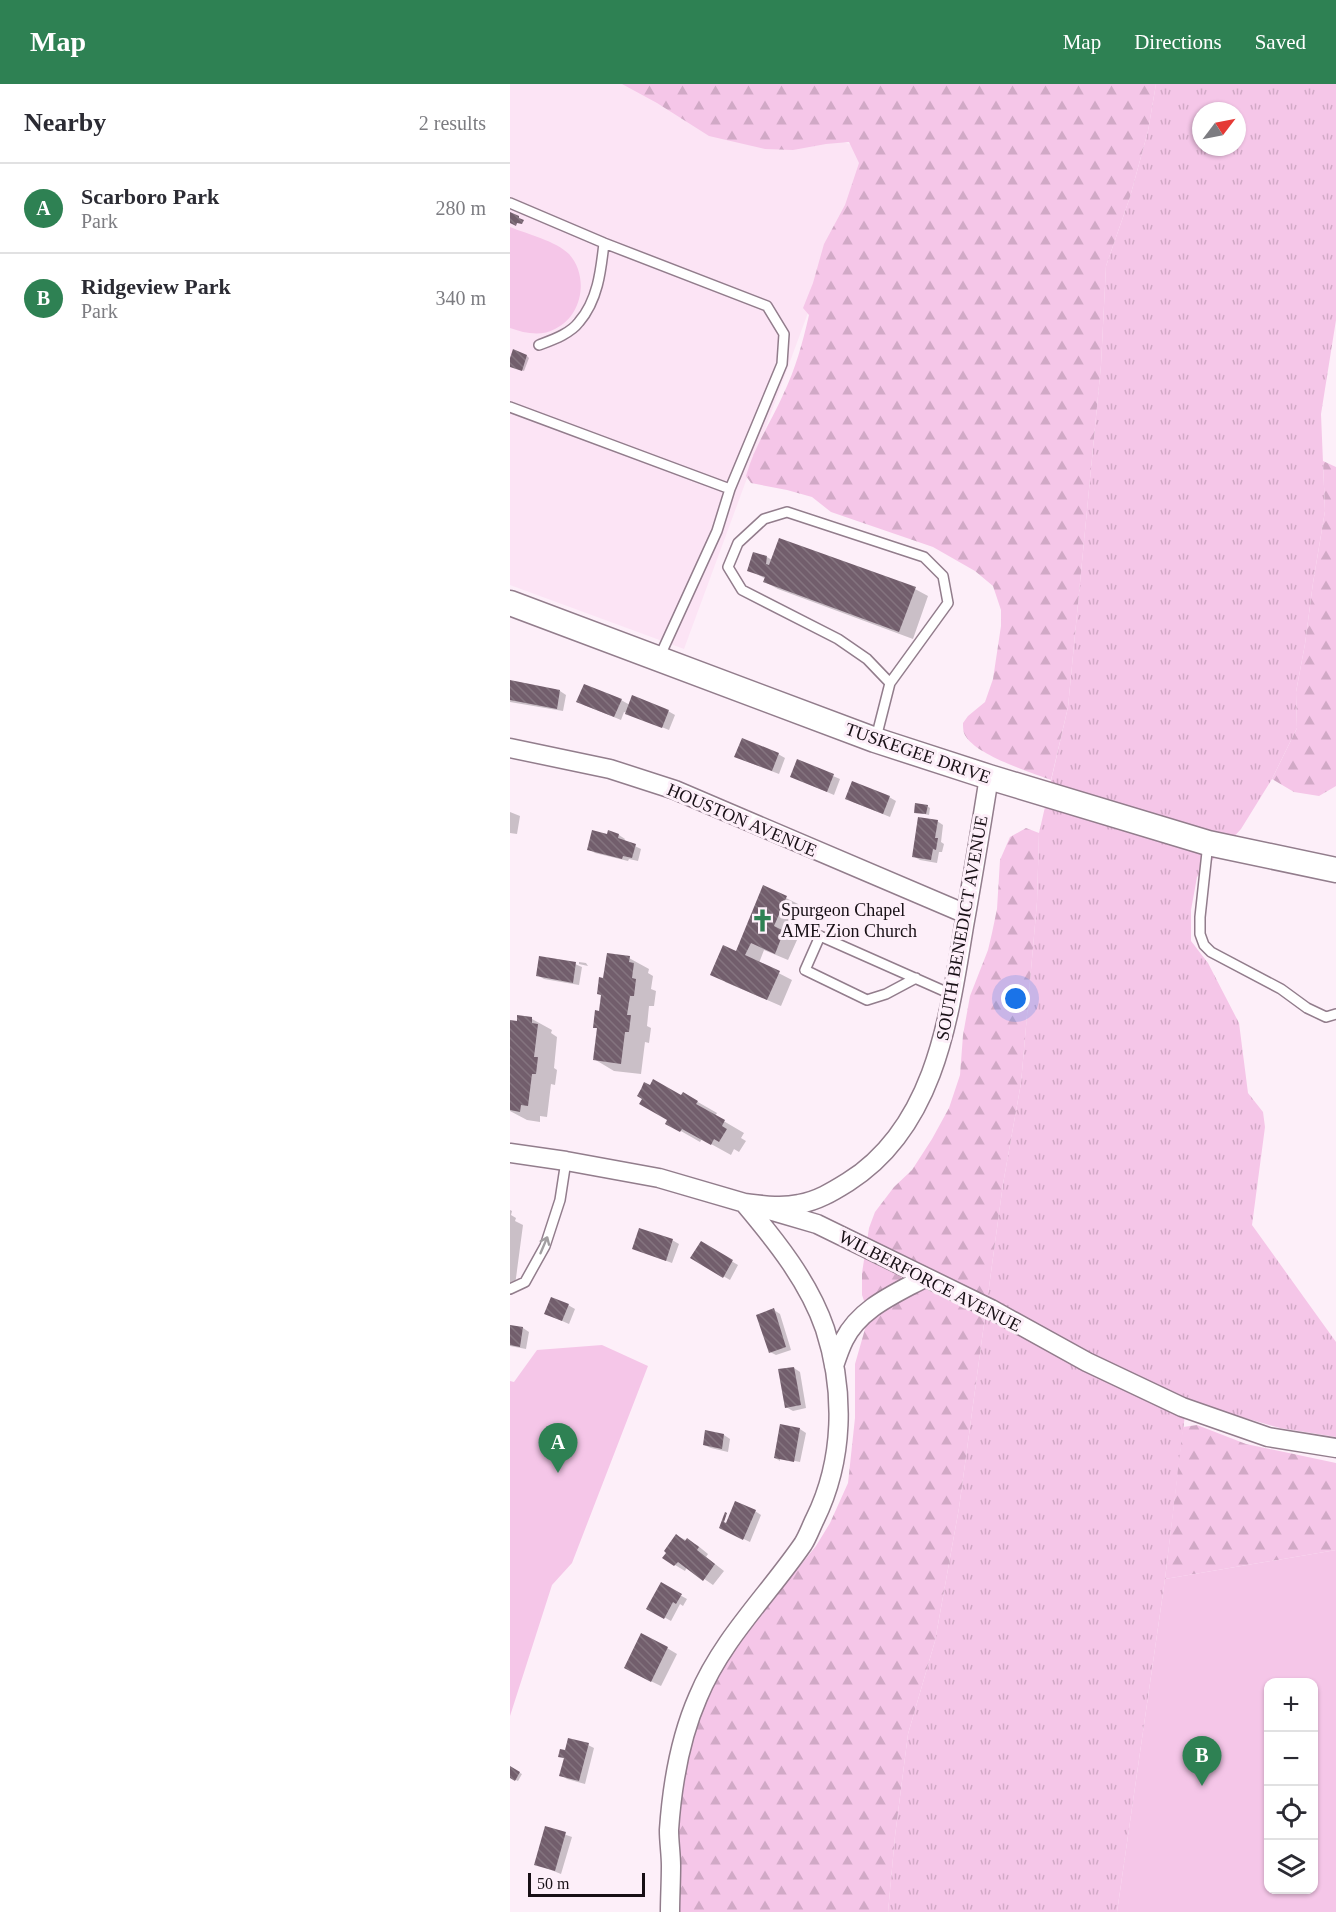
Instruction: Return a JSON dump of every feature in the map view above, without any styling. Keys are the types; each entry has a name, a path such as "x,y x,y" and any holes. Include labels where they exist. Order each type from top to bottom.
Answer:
{"street":[{"name":"TUSKEGEE DRIVE","path":"510,603 875,740 989,777 1208,843 1336,870"},
{"name":"HOUSTON AVENUE","path":"510,748 610,769 675,790 966,914"},
{"name":"SOUTH BENEDICT AVENUE","path":"744,1203 773,1206 797,1204 816,1200 832,1192 859,1175 881,1155 903,1128 921,1099 943,1039 953,995 989,777"},
{"name":"WILBERFORCE AVENUE","path":"510,1153 659,1178 817,1224 991,1309 1087,1362 1182,1407 1268,1437 1336,1448"},
{"path":"670,1912 669,1832 683,1742 696,1700 722,1651 805,1542 824,1502 839,1438 834,1366 824,1328 809,1294 778,1243 744,1203"},
{"path":"834,1366 845,1338 858,1320 880,1302 924,1278"}],"lane":[{"path":"510,203 604,243 767,306 784,334 782,364 730,489 717,531 658,658"},
{"path":"539,345 554,339 578,324 590,305 600,277 604,243"},
{"path":"510,407 730,489"},
{"path":"875,740 890,683 948,603 943,576 924,557 787,512 765,519 738,543 728,567 741,590 838,639 867,659 890,683"},
{"path":"1208,843 1200,917 1200,934 1204,945 1234,966 1281,989 1307,1008 1326,1017 1336,1014"},
{"path":"916,978 886,994 867,1000 805,969 820,936 916,978 953,995"},
{"path":"510,1289 525,1282 545,1246 560,1200 566,1161"}],"shaded area":[{"path":"510,84 664,84 868,150 684,649 510,585"}],"green space":[{"path":"622,84 1156,84 1148,131 1130,197 1106,266 1101,365 1068,707 1051,780 990,755 969,741 964,733 963,723 985,702 993,679 1001,626 1001,610 993,586 975,571 933,547 831,512 812,497 751,483 746,476 753,455 783,395 795,365 809,315 803,308 824,244 845,205 859,163 849,142 793,150 765,149 709,136"},
{"path":"1156,84 1336,84 1336,320 1321,414 1325,511 1296,692 1297,728 1272,779 1241,829 1197,877 1191,910 1191,941 1208,963 1239,1023 1248,1093 1263,1112 1265,1127 1252,1225 1336,1342 1336,1437 1280,1428 1213,1409 1187,1398 1165,1579 1117,1912 888,1912 908,1734 935,1641 959,1508 1003,1184 1021,1083 1037,902 1039,833 1068,707 1101,365 1106,266 1130,197 1148,131"},
{"path":"510,227 563,249 575,263 581,284 577,305 572,315 555,329 544,333 532,333 510,328"},
{"path":"1323,461 1336,467 1336,786 1319,796 1294,792 1272,779 1297,728 1296,692 1325,511"},
{"path":"1026,828 1039,833 1037,902 1021,1083 1003,1184 959,1508 935,1641 908,1734 888,1912 677,1912 681,1791 692,1738 716,1678 740,1640 816,1546 830,1523 848,1483 855,1418 855,1364 869,1315 862,1295 862,1273 869,1228 875,1212 894,1187 912,1170 949,1108 960,1075 963,1035 970,996 988,950 997,909 1000,860 1010,837"},
{"path":"602,1345 648,1366 572,1563 552,1585 510,1716 510,1381 514,1382 537,1350"},
{"path":"1197,1425 1246,1444 1336,1463 1336,1550 1165,1579 1183,1427"},
{"path":"1336,1550 1336,1912 1117,1912 1165,1579"}],"building":[{"path":"510,212 524,220 522,224 517,223 516,226 510,223"},
{"path":"513,349 527,355 522,371 510,367"},
{"path":"779,538 916,587 899,632 763,582 765,577 747,571 753,552 767,556 766,564 769,565"},
{"path":"510,680 560,690 557,709 510,700"},
{"path":"584,684 622,699 614,717 576,702"},
{"path":"632,695 669,710 662,728 625,714"},
{"path":"742,738 779,753 772,771 734,757"},
{"path":"797,759 834,774 827,792 790,777"},
{"path":"852,781 890,796 883,814 845,799"},
{"path":"915,803 928,805 926,814 914,813"},
{"path":"918,817 938,820 936,850 933,849 931,860 912,857"},
{"path":"592,830 607,834 608,830 619,834 618,838 636,844 632,858 623,856 622,859 587,850"},
{"path":"763,885 787,896 774,926 784,931 775,954 751,943 745,955 780,971 767,1000 710,975 723,945 736,951"},
{"path":"607,953 630,956 629,962 634,963 632,978 636,979 634,996 630,996 627,1015 631,1015 629,1032 625,1032 621,1064 593,1060 597,1028 593,1028 595,1010 599,1011 601,995 597,994 599,977 603,978"},
{"path":"539,956 576,962 573,983 536,976"},
{"path":"517,1015 532,1017 532,1023 538,1024 534,1057 538,1057 536,1074 532,1074 528,1106 521,1105 520,1112 510,1110 510,1020 517,1021"},
{"path":"653,1079 681,1095 683,1092 698,1101 696,1104 725,1120 722,1126 727,1129 719,1142 714,1139 711,1145 682,1129 680,1132 665,1124 667,1120 639,1104 642,1099 637,1096 644,1082 650,1085"},
{"path":"639,1228 673,1239 666,1261 632,1249"},
{"path":"701,1241 733,1260 723,1278 690,1258"},
{"path":"551,1297 569,1304 562,1321 544,1314"},
{"path":"774,1308 786,1347 769,1353 756,1315"},
{"path":"510,1325 523,1327 520,1347 510,1345"},
{"path":"794,1367 801,1405 785,1408 778,1369"},
{"path":"780,1424 800,1428 794,1462 774,1458"},
{"path":"705,1430 724,1434 722,1449 703,1445"},
{"path":"735,1501 756,1510 743,1540 719,1528 725,1512 727,1513 724,1522 726,1523"},
{"path":"676,1534 685,1541 687,1538 699,1547 697,1550 715,1564 703,1581 678,1562 674,1566 662,1558"},
{"path":"661,1582 682,1594 676,1604 673,1602 664,1619 646,1609"},
{"path":"641,1633 668,1647 651,1682 624,1668"},
{"path":"568,1738 589,1743 579,1781 559,1776 564,1758 558,1757 560,1749 565,1750"},
{"path":"510,1766 520,1772 515,1781 510,1778"},
{"path":"545,1826 566,1832 555,1871 534,1865"}],"place":[{"name":"Spurgeon Chapel AME Zion Church","path":"763,920"},
{"name":"Scarboro Park","path":"558,1473"},
{"name":"Ridgeview Park","path":"1202,1786"}]}
